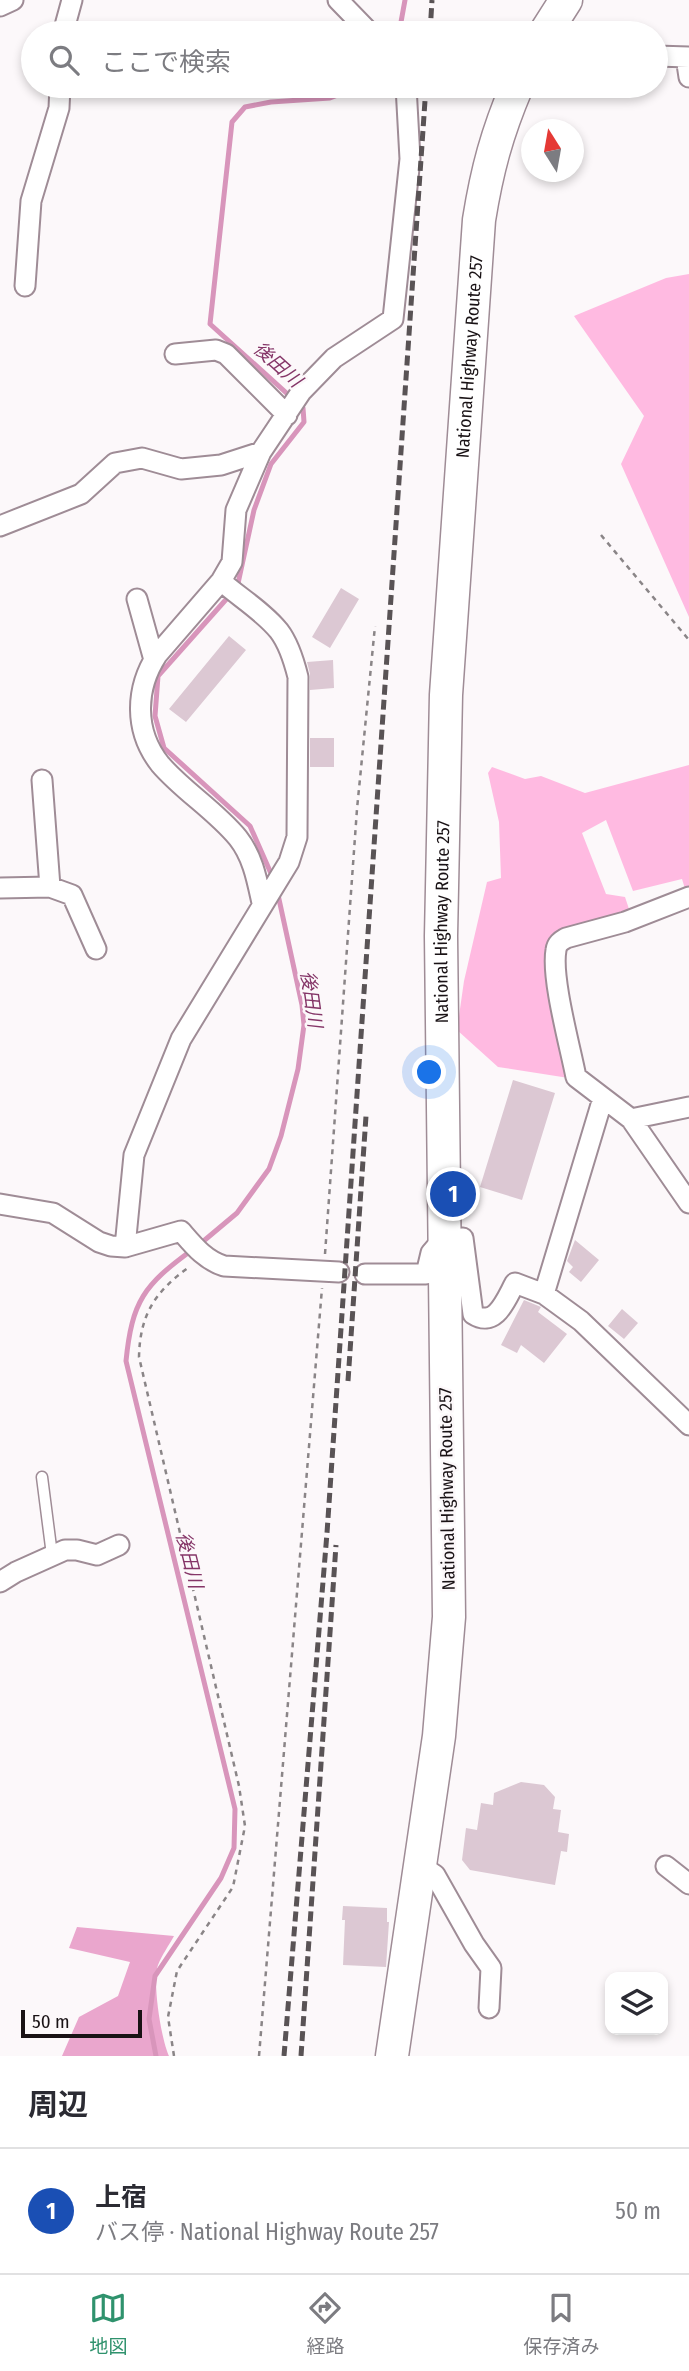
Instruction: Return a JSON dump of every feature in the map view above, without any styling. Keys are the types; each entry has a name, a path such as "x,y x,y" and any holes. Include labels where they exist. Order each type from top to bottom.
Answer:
{"highway":[{"path":"553,21 566,0"},
{"name":"National Highway Route 257","path":"392,2056 439,1736 449,1617 441,936 446,695 479,220 486,175 498,129 512,98"}],"street":[{"path":"0,6 13,0"},
{"path":"66,21 72,0"},
{"path":"338,0 358,21"},
{"path":"668,56 687,57 689,77"},
{"path":"25,286 31,201 59,108 59,98"},
{"path":"264,900 252,860 239,839 160,764 148,744 141,722 139,701 143,683 154,660 228,587 236,510 261,452 301,392 334,358 393,319 410,159 407,98"},
{"path":"175,354 216,350 226,354 288,413"},
{"path":"0,526 82,494 116,463 142,458 181,469 220,465 261,452"},
{"path":"125,1247 134,1155 181,1039 289,862 297,837 298,677 289,649 278,629 228,587"},
{"path":"137,599 154,660"},
{"path":"42,780 50,887"},
{"path":"0,888 50,887 72,895 96,949"},
{"path":"689,897 625,922 566,938 556,946 558,981 576,1077 631,1119 689,1203"},
{"path":"544,1294 603,1097"},
{"path":"631,1119 689,1107"},
{"path":"0,1204 53,1213 99,1242 125,1247 181,1231 203,1256 224,1266 331,1271"},
{"path":"365,1274 426,1274 431,1253 443,1239 463,1238 473,1314 480,1319 496,1315 515,1283 544,1294 581,1321 689,1425"},
{"path":"0,1582 65,1550 97,1555 119,1545"},
{"path":"420,1865 435,1875 474,1944 491,1968 489,2008"},
{"path":"666,1866 689,1884"}],"lane":[{"path":"43,1477 52,1555"}],"path":[{"path":"601,535 689,640"},
{"path":"259,2056 331,1271 357,809 375,626"},
{"path":"174,2056 168,2017 177,1970 233,1887 245,1826 239,1786 139,1357 142,1325 152,1303 172,1279 203,1256"}],"shaded area":[{"path":"689,274 689,617 621,464 644,416 574,316 666,278"},
{"path":"689,765 689,891 686,892 682,879 633,891 606,820 582,833 606,894 625,897 631,915 550,944 575,1079 498,1067 457,1030 464,981 487,882 501,878 499,822 488,773 492,767 525,779 541,776 585,793"},
{"path":"77,1927 174,1936 156,1973 158,2010 169,2056 62,2056 79,2017 118,1996 130,1962 69,1948"}],"building":[{"path":"341,588 359,599 330,648 312,637"},
{"path":"229,636 246,650 186,722 169,709"},
{"path":"333,660 334,688 310,690 307,662"},
{"path":"310,738 334,738 334,767 310,767"},
{"path":"513,1080 555,1093 522,1200 480,1187"},
{"path":"575,1240 599,1260 581,1282 569,1272 573,1267 567,1261"},
{"path":"524,1300 541,1307 538,1312 567,1334 544,1363 521,1345 517,1353 501,1345"},
{"path":"622,1309 638,1323 624,1339 608,1326"},
{"path":"521,1782 544,1785 555,1797 553,1809 561,1810 558,1832 569,1834 567,1852 561,1851 555,1885 470,1870 462,1860 466,1828 477,1830 481,1803 493,1805 494,1793"},
{"path":"343,1906 387,1908 389,1922 386,1967 343,1965"}],"waterway":[{"name":"後田川","path":"401,21 405,0"},
{"name":"後田川","path":"237,588 254,510 271,464 304,422 303,408 210,324 232,122 245,107 271,102 330,98"},
{"name":"後田川","path":"230,595 158,676 155,716 164,748 250,826 273,878"},
{"name":"後田川","path":"200,1244 237,1213 269,1169 281,1136 298,1069 304,1025 302,1005 277,890"},
{"name":"後田川","path":"156,2056 149,2019 155,1976 221,1878 234,1848 235,1809 126,1361 132,1323 143,1296 162,1274 192,1250"}],"railway":[{"path":"431,21 432,0"},
{"path":"284,2056 327,1533 425,98"},
{"path":"348,1381 366,1116"},
{"path":"301,2056 336,1545"}],"place":[{"name":"上宿","path":"453,1194"}]}
